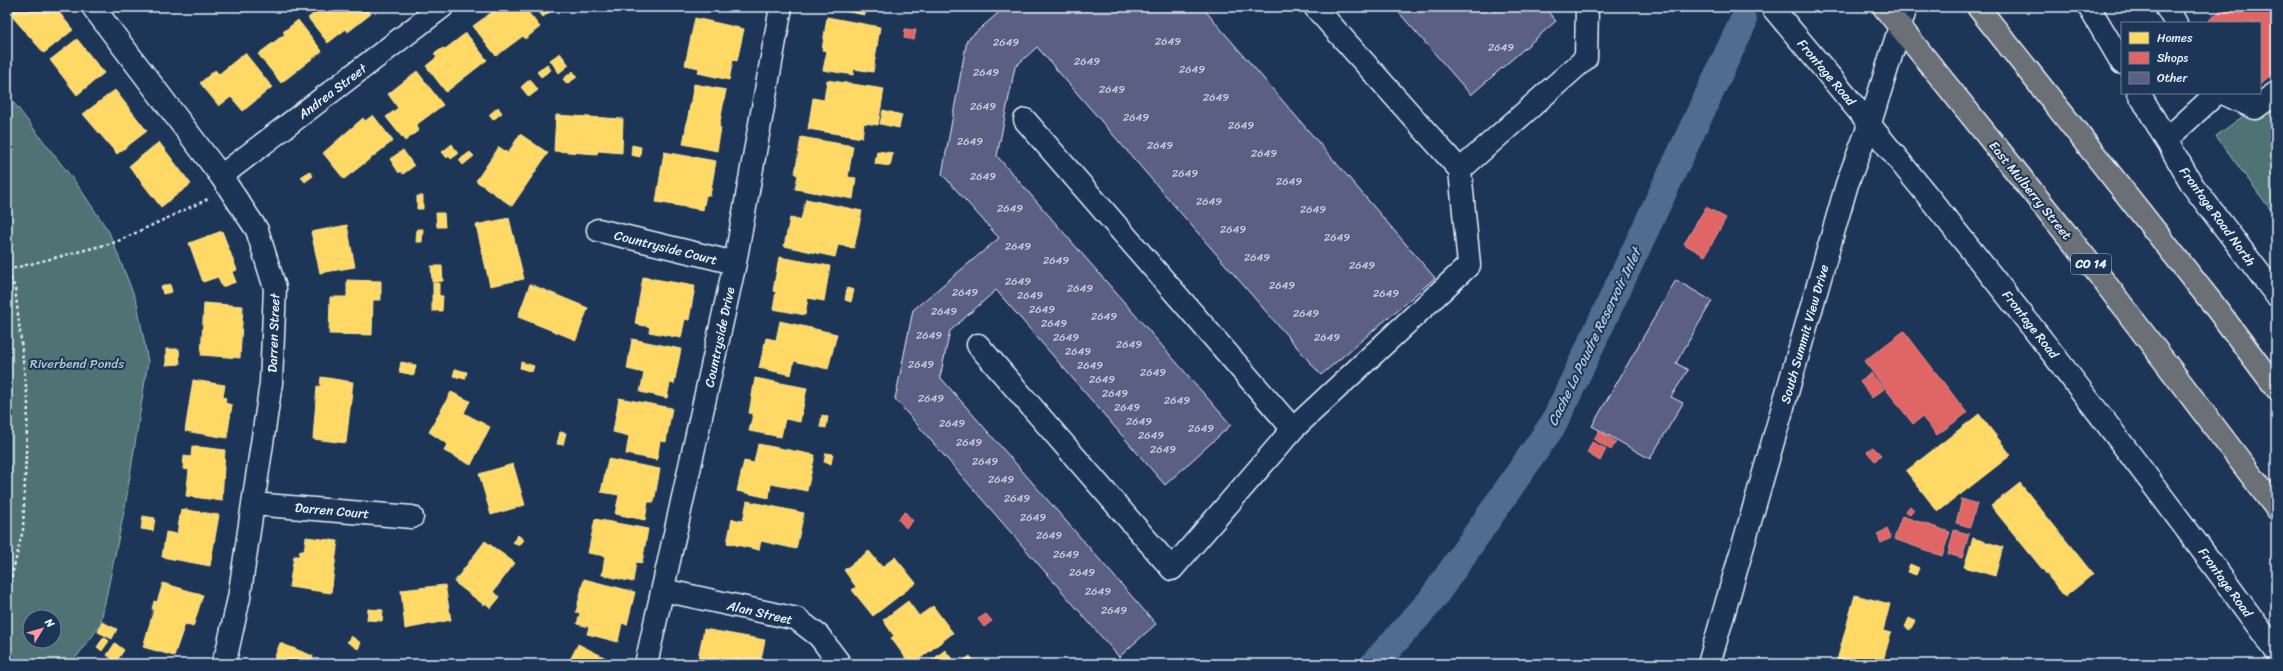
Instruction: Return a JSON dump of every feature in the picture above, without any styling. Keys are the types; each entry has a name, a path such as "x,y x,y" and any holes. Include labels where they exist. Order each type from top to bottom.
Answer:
{"highway":[{"name":"East Mulberry Street","path":"1884,7 1903,16 2276,508"},
{"path":"1978,7 2213,304 2276,388"}],"street":[{"name":"Darren Street","path":"93,7 226,182 257,230 275,288 271,383 239,598 227,652 222,664"},
{"name":"Andrea Street","path":"226,182 442,7"},
{"name":"Countryside Drive","path":"646,664 735,264 781,7"},
{"path":"978,345 1172,569 1293,429 1469,265 1460,170 1315,7"},
{"path":"1460,170 1586,58 1587,7"},
{"name":"Frontage Road","path":"1772,7 1870,122 2049,346 2188,530 2276,651"},
{"path":"2089,7 2121,61"},
{"name":"South Summit View Drive","path":"1709,664 1847,184 1870,122 1903,16"},
{"path":"2225,94 2255,108 2276,93"},
{"name":"Frontage Road North","path":"2140,94 2193,186 2276,295"},
{"path":"2166,140 2216,94"},
{"path":"1025,120 1293,429"},
{"name":"Countryside Court","path":"598,230 735,264"},
{"name":"Darren Court","path":"253,504 412,517"},
{"name":"Alan Street","path":"663,590 797,619 819,636 840,664"}],"path":[{"path":"7,595 23,530 28,404 15,288 7,270 116,242 226,182"}],"green space":[{"path":"2276,92 2276,217 2216,136"},
{"name":"Riverbend Ponds","path":"7,94 79,187 109,232 137,303 148,362 125,507 100,626 71,664 7,664"}],"building: Homes":[{"path":"17,7 55,7 73,30 44,53 9,13"},
{"path":"322,7 366,7 371,14 348,32 346,29 328,43 308,18"},
{"path":"499,7 524,7 540,27 525,39 523,36 496,56 473,26"},
{"path":"535,7 556,7 543,17"},
{"path":"834,7 866,7 865,15 833,9"},
{"path":"827,17 880,27 873,72 854,69 853,75 823,70 827,51 822,50"},
{"path":"695,18 744,29 737,61 733,60 729,80 698,73 699,68 685,65"},
{"path":"298,20 322,51 281,83 258,54 285,34 283,32"},
{"path":"466,33 487,60 446,92 426,66 437,57 434,54 443,48 445,49"},
{"path":"77,39 104,73 77,95 50,60"},
{"path":"245,53 272,87 243,111 231,97 219,106 200,83 215,70 219,74"},
{"path":"560,53 569,65 559,73 550,60"},
{"path":"547,64 551,70 541,77 537,72"},
{"path":"417,71 443,105 416,125 419,130 405,141 386,117 398,108 388,94"},
{"path":"573,71 577,77 567,84 563,79"},
{"path":"530,79 538,90 529,97 521,87"},
{"path":"827,80 884,89 878,125 864,123 862,138 808,129 813,98 824,100"},
{"path":"694,84 726,90 719,127 721,128 717,151 683,144"},
{"path":"115,90 147,131 117,154 83,114"},
{"path":"498,107 502,113 493,120 489,115"},
{"path":"883,110 902,115 899,128 880,124"},
{"path":"373,115 393,141 344,179 323,153 363,118 365,121"},
{"path":"556,115 623,119 622,153 598,151 597,154 554,151"},
{"path":"520,134 548,153 512,206 476,181 499,147 508,153"},
{"path":"801,137 853,146 848,177 856,178 853,199 795,189 798,175 795,174"},
{"path":"159,142 191,184 161,207 129,166"},
{"path":"452,144 458,154 451,159 449,156 447,158 442,152"},
{"path":"632,145 641,147 640,157 631,155"},
{"path":"403,150 414,166 403,174 401,171 399,173 390,159"},
{"path":"877,151 893,153 890,166 875,164"},
{"path":"470,152 474,156 463,165 459,160"},
{"path":"664,152 716,161 710,196 706,195 703,210 656,202"},
{"path":"309,171 313,176 305,182 301,177"},
{"path":"417,196 423,196 423,209 417,209"},
{"path":"806,199 862,211 854,248 838,245 835,257 784,246 790,218 801,220"},
{"path":"436,213 444,213 445,227 437,227"},
{"path":"509,218 524,279 490,286 476,225"},
{"path":"347,225 355,267 320,273 311,232"},
{"path":"417,229 423,229 422,242 416,242"},
{"path":"222,231 237,270 232,272 236,282 222,287 218,277 203,282 189,243"},
{"path":"779,257 830,266 824,301 808,298 805,315 773,309 776,292 773,291"},
{"path":"431,266 442,266 443,281 432,282"},
{"path":"643,277 695,286 689,320 685,319 681,338 649,332 650,327 635,324"},
{"path":"347,280 381,281 381,300 373,300 372,335 329,334 330,297 347,297"},
{"path":"433,283 439,283 439,295 433,295"},
{"path":"170,284 172,292 163,294 161,287"},
{"path":"530,284 588,308 576,340 518,317"},
{"path":"847,288 854,290 851,302 845,300"},
{"path":"432,295 443,296 442,311 432,311"},
{"path":"204,303 243,306 240,358 201,355"},
{"path":"780,321 837,334 828,369 794,361 791,375 759,368 766,338 776,340"},
{"path":"632,339 681,349 674,384 670,383 667,398 640,392 644,373 627,369"},
{"path":"166,349 179,349 180,364 166,365"},
{"path":"401,362 416,365 414,375 399,372"},
{"path":"521,362 534,366 532,372 520,368"},
{"path":"455,369 467,372 465,379 453,376"},
{"path":"321,377 353,382 346,443 313,439 317,386 320,387"},
{"path":"755,378 807,388 800,422 785,419 781,437 749,431 753,414 749,413"},
{"path":"193,380 225,385 223,397 226,398 225,403 232,405 227,438 185,431"},
{"path":"451,392 470,401 464,413 490,427 471,465 444,451 447,444 429,432"},
{"path":"619,398 672,408 666,442 660,441 657,460 626,454 629,436 613,432"},
{"path":"1979,414 2011,455 1938,512 1906,471"},
{"path":"822,415 828,417 826,428 820,427"},
{"path":"560,432 566,433 563,445 557,444"},
{"path":"758,444 815,455 807,491 771,484 769,498 737,491 744,461 754,463"},
{"path":"192,446 225,450 222,501 186,496 189,470 183,469 184,456 191,457"},
{"path":"826,453 833,454 831,464 824,462"},
{"path":"608,459 660,469 654,502 648,502 645,520 615,514 619,495 601,492"},
{"path":"513,464 525,505 491,515 479,474"},
{"path":"2020,483 2093,574 2065,597 1991,506"},
{"path":"747,501 804,513 796,549 761,541 759,550 727,543 732,519 743,521"},
{"path":"181,509 219,515 210,566 162,557 166,532 177,534"},
{"path":"143,516 155,518 153,531 141,529"},
{"path":"595,519 648,529 642,563 636,562 633,582 602,575 605,556 588,553"},
{"path":"518,535 524,540 519,546 513,542"},
{"path":"306,537 338,541 331,593 289,587 294,556 299,556 300,551 304,551"},
{"path":"1973,538 2003,547 1995,576 1964,567"},
{"path":"485,541 515,563 493,592 500,597 491,608 485,603 484,605 454,582"},
{"path":"869,551 882,567 895,557 916,583 873,616 852,590 856,587 844,570"},
{"path":"1910,564 1919,568 1916,575 1907,572"},
{"path":"584,579 635,592 627,625 622,623 618,642 587,634 589,627 577,624 580,613 576,612"},
{"path":"163,583 203,595 193,627 185,624 174,656 143,647 154,609 152,609 154,601 157,602"},
{"path":"445,585 451,620 405,629 401,590"},
{"path":"1855,595 1890,604 1883,631 1891,633 1882,664 1836,664"},
{"path":"908,601 919,616 933,606 953,633 913,664 910,664 891,638 894,636 883,620"},
{"path":"368,609 383,610 382,621 367,620"},
{"path":"1909,618 1915,621 1910,630 1905,627"},
{"path":"102,622 117,629 112,639 98,632"},
{"path":"704,629 765,640 760,664 697,663"},
{"path":"351,636 361,643 358,649 347,642"},
{"path":"104,637 109,641 102,651 97,647"},
{"path":"115,643 124,650 116,662 107,655"},
{"path":"280,643 313,656 310,664 272,664"},
{"path":"578,644 610,660 608,664 568,664"},
{"path":"945,650 956,664 927,664"},
{"path":"970,656 976,664 959,664"},
{"path":"550,659 560,664 548,664"}],"building: Shops":[{"path":"2226,7 2276,7 2276,71 2261,83 2261,22 2210,22 2209,20"},
{"path":"905,29 916,30 914,40 904,38"},
{"path":"1706,207 1726,218 1705,256 1684,244"},
{"path":"1904,331 1967,413 1937,435 1922,417 1913,424 1864,361"},
{"path":"1871,373 1884,389 1872,398 1860,382"},
{"path":"1599,431 1616,442 1611,450 1594,439"},
{"path":"1592,442 1606,449 1600,461 1587,453"},
{"path":"1873,447 1881,455 1875,461 1867,452"},
{"path":"1962,499 1977,504 1970,527 1956,523"},
{"path":"1910,506 1914,510 1910,515 1905,512"},
{"path":"905,512 913,521 906,528 898,519"},
{"path":"1902,516 1950,532 1942,556 1894,539"},
{"path":"1887,529 1891,538 1881,543 1877,534"},
{"path":"1954,530 1969,534 1962,558 1948,554"},
{"path":"986,614 992,621 984,627 978,619"}],"building: Other":[{"path":"1005,7 1202,7 1435,278 1321,375 1037,47 1015,67 997,156 1231,425 1165,485 996,290 950,331 940,377 1156,624 1119,657 895,399 913,310 999,238 942,174 967,40"},
{"path":"1394,7 1544,7 1556,21 1471,95"},
{"path":"1676,280 1712,301 1676,363 1688,370 1671,397 1683,403 1650,459 1592,426"}],"waterway":[{"name":"Cache La Poudre Reservoir Inlet","path":"1374,664 1430,602 1554,423 1743,22"}]}
